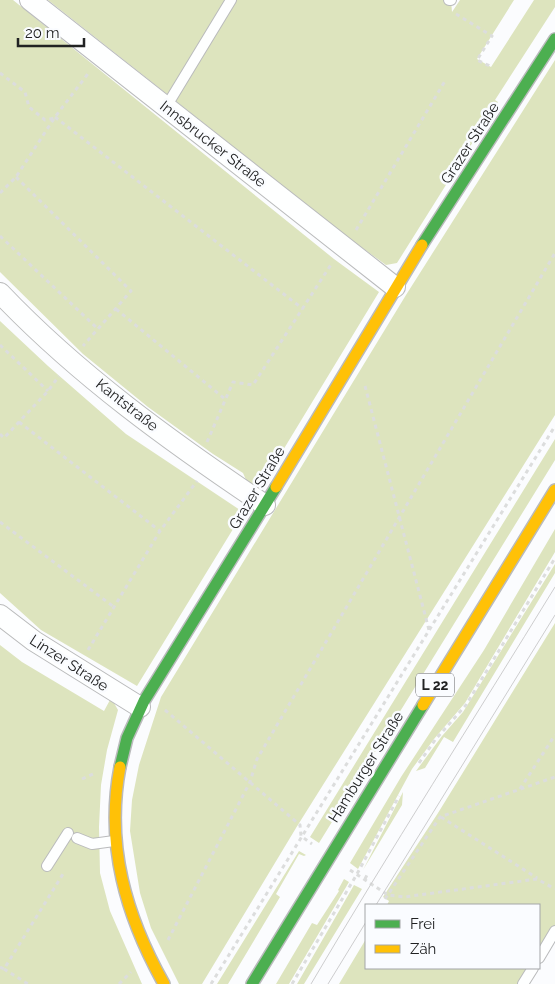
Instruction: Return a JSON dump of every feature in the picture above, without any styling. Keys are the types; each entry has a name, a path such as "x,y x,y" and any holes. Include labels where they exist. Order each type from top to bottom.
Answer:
{"street":[{"name":"Innsbrucker Straße","path":"30,0 395,287"},
{"name":"Grazer Straße","path":"164,984 148,959 123,887 115,841 114,817 123,750 144,701 265,505 395,287 555,39"},
{"name":"Kantstraße","path":"0,293 71,360 202,464 265,505"},
{"name":"Hamburger Straße","path":"252,984 555,490"},
{"name":"Linzer Straße","path":"0,615 34,641 144,701"}],"lane":[{"path":"166,107 231,0"},
{"path":"47,866 73,836 92,844 115,841"},
{"path":"540,956 555,931"},
{"path":"523,984 532,969"}],"path":[{"path":"450,0 452,12 492,36 477,60 492,67"},
{"path":"0,193 16,177 55,118 94,65"},
{"path":"0,73 25,92 29,107 34,112 45,120 55,118 303,308"},
{"path":"355,231 445,81"},
{"path":"0,434 4,438 48,391 71,360 131,291 16,177"},
{"path":"0,236 98,329"},
{"path":"148,959 162,952 250,782 257,759 555,253"},
{"path":"87,652 202,464 233,382 253,385 334,259"},
{"path":"116,309 226,399"},
{"path":"0,344 48,391"},
{"path":"356,352 429,630"},
{"path":"19,422 160,531"},
{"path":"211,984 555,426"},
{"path":"0,522 114,607"},
{"path":"414,770 435,740 466,704 555,558"},
{"path":"144,701 250,782 300,824 301,836 388,895 404,897 538,879"},
{"path":"520,789 555,734"},
{"path":"385,899 440,817 555,777"},
{"path":"292,984 357,874 402,791"},
{"path":"440,817 555,889"},
{"path":"28,984 2,968 65,871"},
{"path":"364,879 368,873"}],"green space":[{"path":"0,0 13,0 334,259 379,292 254,498 243,473 213,454 148,407 83,354 0,272"},
{"path":"48,0 451,0 452,12 460,0 514,0 477,59 491,67 534,0 555,0 555,7 495,100 498,102 397,263 386,265 350,239"},
{"path":"555,60 555,415 296,828 202,984 179,984 151,928 140,893 130,831 132,800 139,765 161,697 406,295"},
{"path":"0,321 126,434 240,510 241,516 137,686 41,630 0,593"},
{"path":"555,439 555,460 319,843 310,837"},
{"path":"555,529 555,552 465,703 434,739 412,769 358,869 350,863 401,777 484,650"},
{"path":"555,564 555,573 453,742 444,737 425,768 416,771 463,712"},
{"path":"555,623 555,931 540,956 540,904 388,904 389,901 383,897 438,813"},
{"path":"0,645 22,662 104,711 110,700 118,710 107,750 101,785 99,827 100,873 110,911 142,984 0,984"},
{"path":"403,792 402,805 363,870"},
{"path":"299,851 306,855 299,854 276,894 280,897 228,984 217,984"},
{"path":"344,879 349,882 289,984 276,984 312,923 317,925 339,891"},
{"path":"354,885 362,889 304,984 297,984"},
{"path":"365,941 365,969 532,969 523,984 339,984"}],"tram line":[{"path":"311,984 555,587"},
{"path":"377,904 555,615"},
{"path":"328,984 365,924"}],"traffic: fast":[{"path":"422,245 555,39"},
{"path":"120,767 127,738 144,701 276,487"},
{"path":"252,984 423,705"}],"traffic: slow":[{"path":"276,487 422,245"},
{"path":"423,705 555,490"},
{"path":"120,767 115,824 117,852 122,879 129,906 139,932 164,984"}]}
